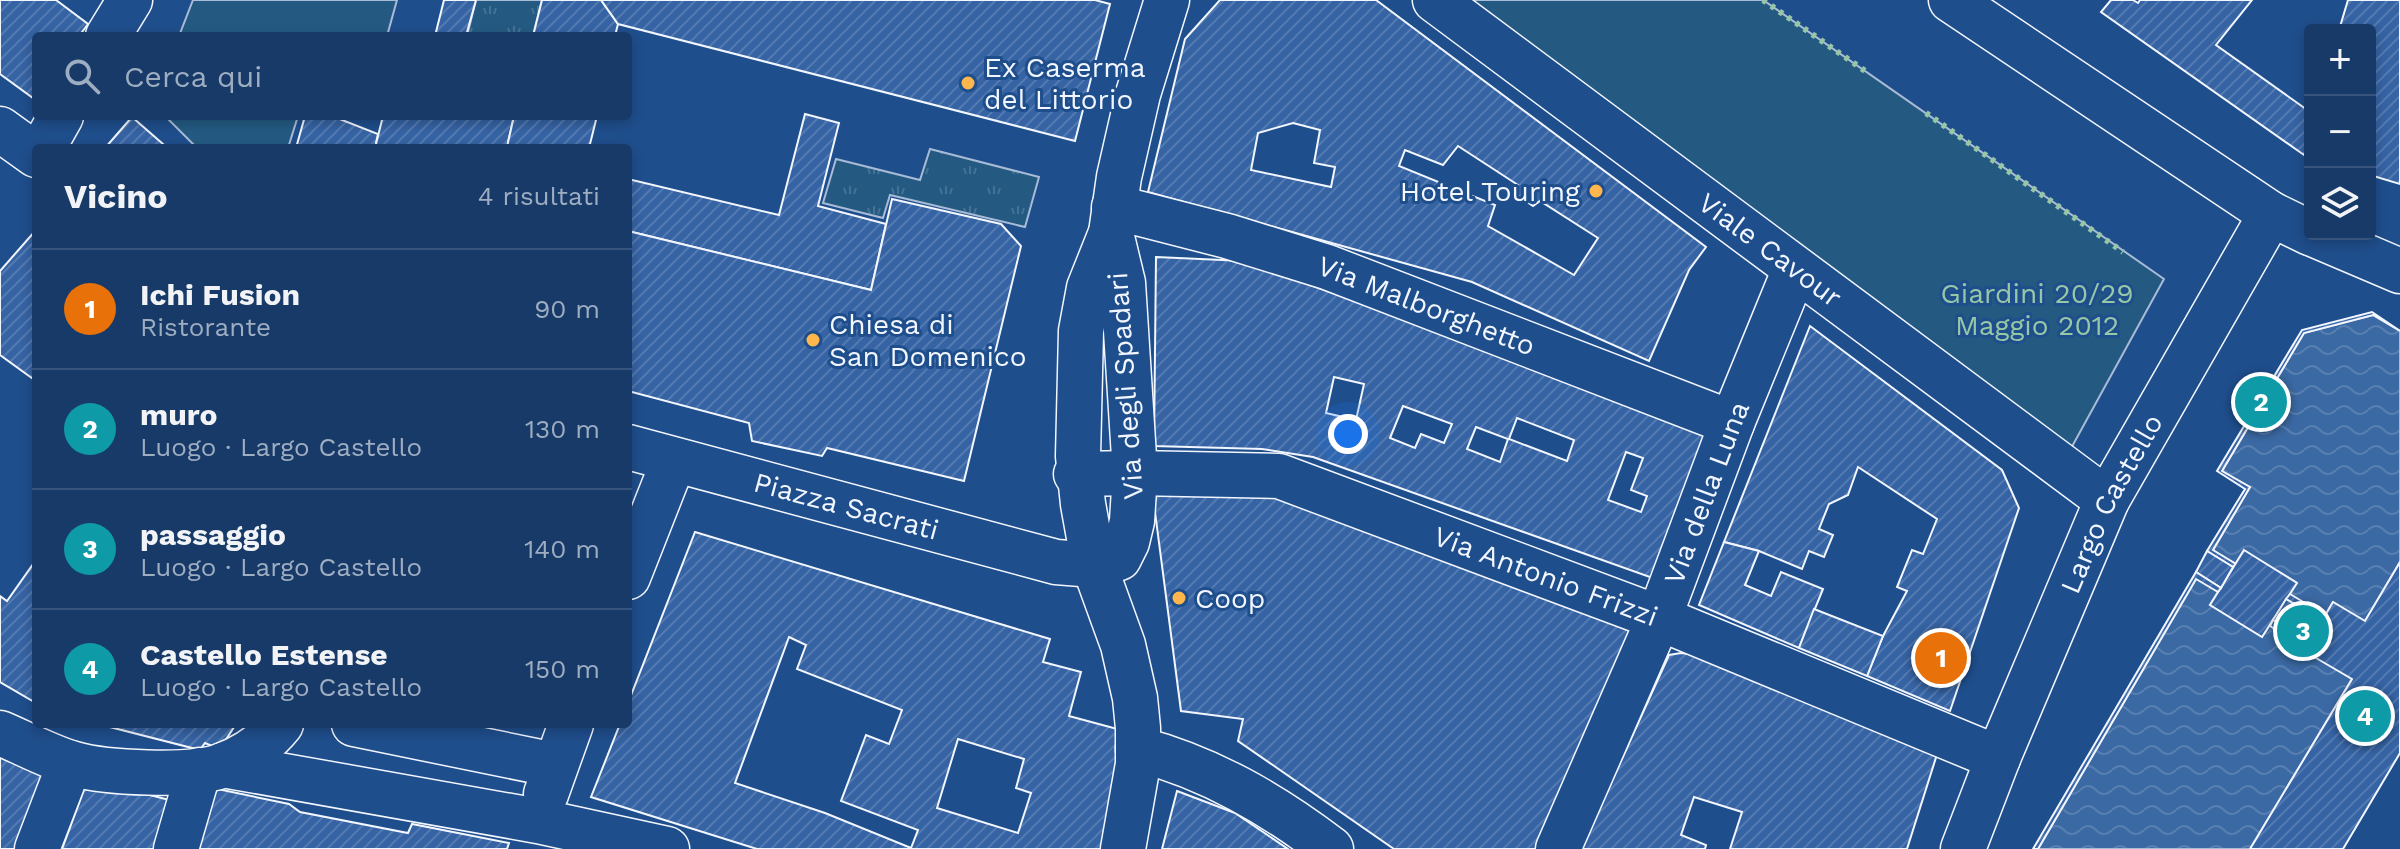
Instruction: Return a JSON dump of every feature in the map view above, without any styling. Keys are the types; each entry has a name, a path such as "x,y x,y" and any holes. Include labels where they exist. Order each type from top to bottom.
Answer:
{"street":[{"path":"110,32 130,0"},
{"name":"Via degli Spadari","path":"1123,849 1131,814 1138,749 1135,698 1123,645 1094,565 1078,468 1081,331 1089,288 1113,220 1138,94 1167,0"},
{"name":"Viale Cavour","path":"1435,0 2107,500"},
{"path":"1951,0 2271,214 2304,229"},
{"path":"45,144 59,120"},
{"path":"0,129 32,152"},
{"name":"Largo Castello","path":"1963,849 2107,500 2271,214"},
{"name":"Via degli Spadari","path":"1094,565 1119,558 1123,552 1132,521 1135,473 1123,283 1113,220"},
{"name":"Via Malborghetto","path":"1113,220 1227,236 1327,267 1732,423"},
{"path":"2328,240 2400,271"},
{"name":"Via della Luna","path":"1558,849 1659,618 1732,423 1795,269"},
{"name":"Piazza Sacrati","path":"632,448 1017,553 1056,562 1094,565"},
{"path":"632,567 674,460"},
{"path":"1017,553 1056,536 1071,507 1078,468"},
{"name":"Via Antonio Frizzi","path":"1078,468 1135,473 1279,476 1659,618 1998,758"},
{"path":"176,849 211,768 267,741 278,728"},
{"path":"374,728 555,765"},
{"path":"532,835 569,728"},
{"path":"0,733 70,763 131,771 211,768 532,835 667,849"},
{"path":"1138,749 1193,765 1215,775 1275,810 1331,849"},
{"path":"37,849 70,763"}],"green space":[{"path":"193,0 397,0 388,32 181,32"},
{"path":"476,0 542,0 534,32 468,32"},
{"name":"Giardini 20/29 Maggio 2012","path":"1468,0 1763,0 2164,279 2069,452"},
{"path":"169,120 297,120 289,144 193,144"},
{"path":"930,149 1039,177 1025,227 890,195 883,218 823,203 836,159 920,180"}],"water":[{"path":"2373,315 2400,331 2400,562 2365,621 2333,602 2304,650 2352,679 2250,849 2038,849 2250,487 2222,471 2304,333","holes":["2244,551 2296,582 2262,637 2210,605"]}],"building":[{"path":"0,0 56,0 88,24 82,32 32,32 32,97 0,74"},
{"path":"444,0 476,0 467,32 436,32"},
{"path":"542,0 601,0 618,24 616,32 534,32"},
{"name":"Ex Caserma del Littorio","path":"601,0 1095,0 1110,4 1075,141 618,24"},
{"path":"1220,0 1376,0 1706,247 1689,270 1649,361 1472,282 1148,192 1185,39","holes":["1293,123 1320,130 1314,163 1335,167 1331,187 1251,170 1258,133","1458,146 1518,185 1514,193 1533,206 1540,201 1598,238 1574,275 1488,226 1495,205 1399,166 1405,150 1443,165"]},
{"path":"2111,0 2133,0 2138,3 2140,0 2252,0 2216,45 2304,108 2304,155 2101,12"},
{"path":"2348,0 2400,0 2400,184 2376,177 2376,24 2341,24"},
{"path":"805,114 839,123 818,206 886,224 871,290 632,232 632,180 779,215"},
{"path":"129,120 135,120 163,144 108,144"},
{"path":"304,120 342,120 378,134 376,144 297,144"},
{"path":"382,120 513,120 508,144 376,144"},
{"path":"513,120 596,120 590,144 508,144"},
{"name":"Chiesa di San Domenico","path":"892,199 1001,224 1021,246 964,481 827,448 822,456 752,441 749,423 632,392 632,232 871,290"},
{"path":"32,235 32,378 0,355 0,271"},
{"path":"1156,257 1244,261 1714,431 1661,581 1313,457 1262,449 1154,446","holes":["1334,377 1364,384 1356,420 1326,413","1403,406 1452,424 1444,443 1421,434 1415,448 1390,438","1517,418 1574,440 1567,461 1509,439","1476,427 1508,439 1500,462 1467,449","1626,452 1643,458 1631,490 1647,496 1641,512 1608,500"]},
{"path":"2372,312 2400,331 2373,315 2304,333 2222,471 2250,487 2213,550 2236,564 2233,567 2207,551 2245,489 2217,471 2302,330"},
{"path":"1810,326 2002,470 2019,508 1950,711 1867,676 1883,636 1907,591 1897,587 1912,550 1923,554 1937,519 1858,467 1848,495 1829,504 1819,529 1833,535 1824,557 1809,551 1802,569 1759,551 1724,542"},
{"path":"1152,489 1275,490 1636,627 1539,849 1394,849 1238,741 1243,719 1181,711"},
{"path":"695,532 1050,639 1043,662 1081,672 1069,716 1121,730 1102,849 757,849 591,797 618,728 632,728 632,693","holes":["789,637 806,645 797,669 902,710 889,744 866,735 841,801 918,830 911,848 825,813 735,783","958,739 1024,759 1016,788 1031,793 1018,833 937,808"]},
{"path":"1724,542 1759,551 1745,585 1771,596 1781,572 1823,589 1799,648 1699,605"},
{"path":"2244,550 2297,583 2262,637 2210,605"},
{"path":"2207,551 2233,567 2221,588 2196,572"},
{"path":"2400,562 2400,753 2343,849 2250,849 2352,679 2304,651 2333,602 2365,621"},
{"path":"32,566 32,701 0,682 0,596 7,601"},
{"path":"2196,572 2221,588 2218,592 2196,579 2038,849 2033,849"},
{"path":"2290,594 2325,615 2322,620 2286,599"},
{"path":"2286,599 2322,620 2309,642 2273,620"},
{"path":"1814,609 1883,636 1867,676 1799,648"},
{"path":"2273,620 2309,642 2305,648 2270,626"},
{"path":"1669,655 1697,655 1939,748 1907,849 1730,849 1742,812 1694,797 1681,835 1706,845 1705,849 1581,849"},
{"path":"114,728 233,728 223,744 212,746 205,743 200,750"},
{"path":"0,757 56,782 29,849 0,849"},
{"path":"88,779 177,802 163,849 62,849"},
{"path":"208,787 289,804 300,812 408,833 412,824 509,843 507,849 190,849"},
{"path":"1177,791 1235,813 1288,849 1162,849"}],"hedge":[{"path":"1763,0 1868,73"},
{"path":"1926,113 2123,252"}],"place":[{"name":"Ex Caserma del Littorio","path":"968,83"},
{"name":"Hotel Touring","path":"1596,191"},
{"name":"Chiesa di San Domenico","path":"813,340"},
{"name":"muro","path":"2261,402"},
{"name":"Coop","path":"1179,598"},
{"name":"passaggio","path":"2303,631"},
{"name":"Ichi Fusion","path":"1941,658"},
{"name":"Castello Estense","path":"2365,716"}]}
